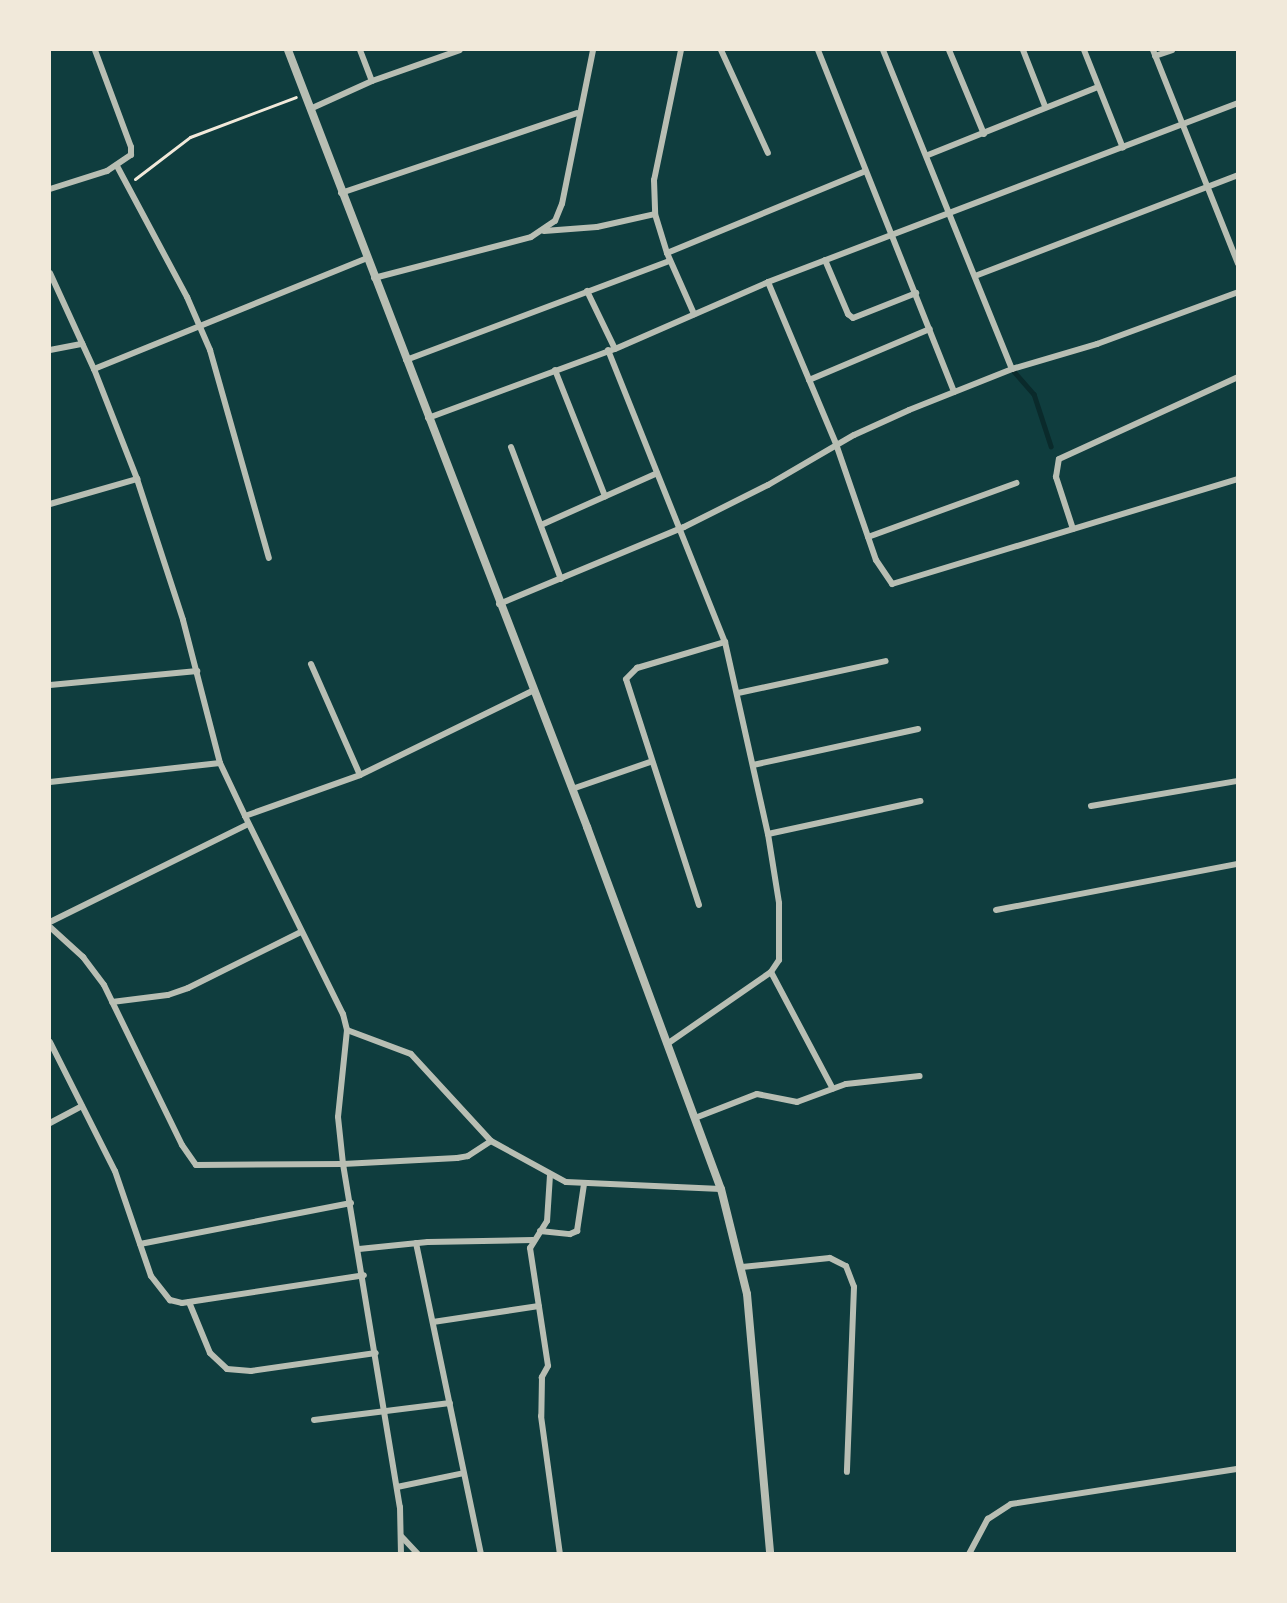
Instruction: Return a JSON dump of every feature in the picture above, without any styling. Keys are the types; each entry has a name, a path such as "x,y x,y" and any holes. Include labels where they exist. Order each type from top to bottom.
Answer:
{"street":[{"path":"50,189 117,166 126,161 131,147 94,50"},
{"path":"288,50 498,604 572,789 721,1189 742,1268 770,1554"},
{"path":"360,50 372,81"},
{"path":"310,109 372,81 460,50"},
{"path":"543,231 555,221 562,204 577,113 593,50"},
{"path":"681,50 654,180 655,214 670,261 694,314"},
{"path":"722,50 768,153"},
{"path":"818,50 864,172 893,234 954,392"},
{"path":"883,50 928,155 1012,369"},
{"path":"949,50 984,134"},
{"path":"1023,50 1045,106"},
{"path":"1084,50 1123,148"},
{"path":"1172,50 1154,53 1238,264"},
{"path":"928,155 984,134 1045,106 1098,87"},
{"path":"428,418 611,350 768,282 1238,103"},
{"path":"341,193 577,113"},
{"path":"117,166 129,184 199,325 218,377 268,558"},
{"path":"667,253 864,172"},
{"path":"975,276 1238,175"},
{"path":"374,278 543,231 597,227 655,214"},
{"path":"94,369 367,258"},
{"path":"825,260 848,314 853,318 916,293"},
{"path":"406,360 670,261"},
{"path":"50,273 94,369 137,479 197,671 220,763 343,1014 347,1030 338,1117 343,1164 364,1275 397,1487 402,1537 401,1554"},
{"path":"768,282 836,444 883,575 892,584 900,584 993,551 1238,478"},
{"path":"587,291 657,474 725,642 768,834 780,944 779,960 771,972 667,1044"},
{"path":"498,604 679,529 768,485 836,444 954,392 1012,369 1097,344 1238,292"},
{"path":"809,380 930,329"},
{"path":"50,350 82,344"},
{"path":"555,370 605,496"},
{"path":"1073,529 1056,477 1059,459 1238,377"},
{"path":"511,447 561,579"},
{"path":"541,525 657,474"},
{"path":"50,504 137,479"},
{"path":"868,537 1016,483"},
{"path":"699,905 628,690 629,674 725,642"},
{"path":"738,693 886,661"},
{"path":"311,664 360,775"},
{"path":"50,685 197,671"},
{"path":"244,816 360,775 532,691"},
{"path":"753,765 918,729"},
{"path":"572,789 650,762"},
{"path":"50,782 220,763"},
{"path":"1091,806 1238,781"},
{"path":"768,834 920,801"},
{"path":"50,922 248,824"},
{"path":"996,910 1238,864"},
{"path":"50,927 83,957 112,1002 182,1145 196,1165 343,1164 468,1156 491,1142"},
{"path":"112,1002 168,995 188,988 301,932"},
{"path":"771,972 833,1089"},
{"path":"347,1030 411,1054 491,1142 550,1175 584,1185 721,1189"},
{"path":"50,1042 115,1171 151,1276 170,1300 189,1302 364,1275"},
{"path":"695,1118 757,1095 797,1102 856,1083 920,1076"},
{"path":"50,1123 82,1106"},
{"path":"550,1175 547,1221 530,1248 548,1366 542,1377 541,1416 560,1554"},
{"path":"540,1231 570,1234 577,1231 584,1185"},
{"path":"140,1244 351,1203"},
{"path":"359,1249 416,1243 533,1240"},
{"path":"416,1243 481,1553"},
{"path":"742,1268 830,1258 846,1266 854,1287 847,1472"},
{"path":"189,1302 210,1353 227,1369 251,1371 376,1353"},
{"path":"433,1322 539,1306"},
{"path":"314,1420 450,1403"},
{"path":"969,1554 988,1520 1011,1504 1238,1469"},
{"path":"397,1487 464,1473"},
{"path":"402,1537 418,1554"}],"path":[{"path":"129,184 190,137 292,98 305,98"}],"waterway":[{"path":"1012,369 1034,394 1051,446"}]}
